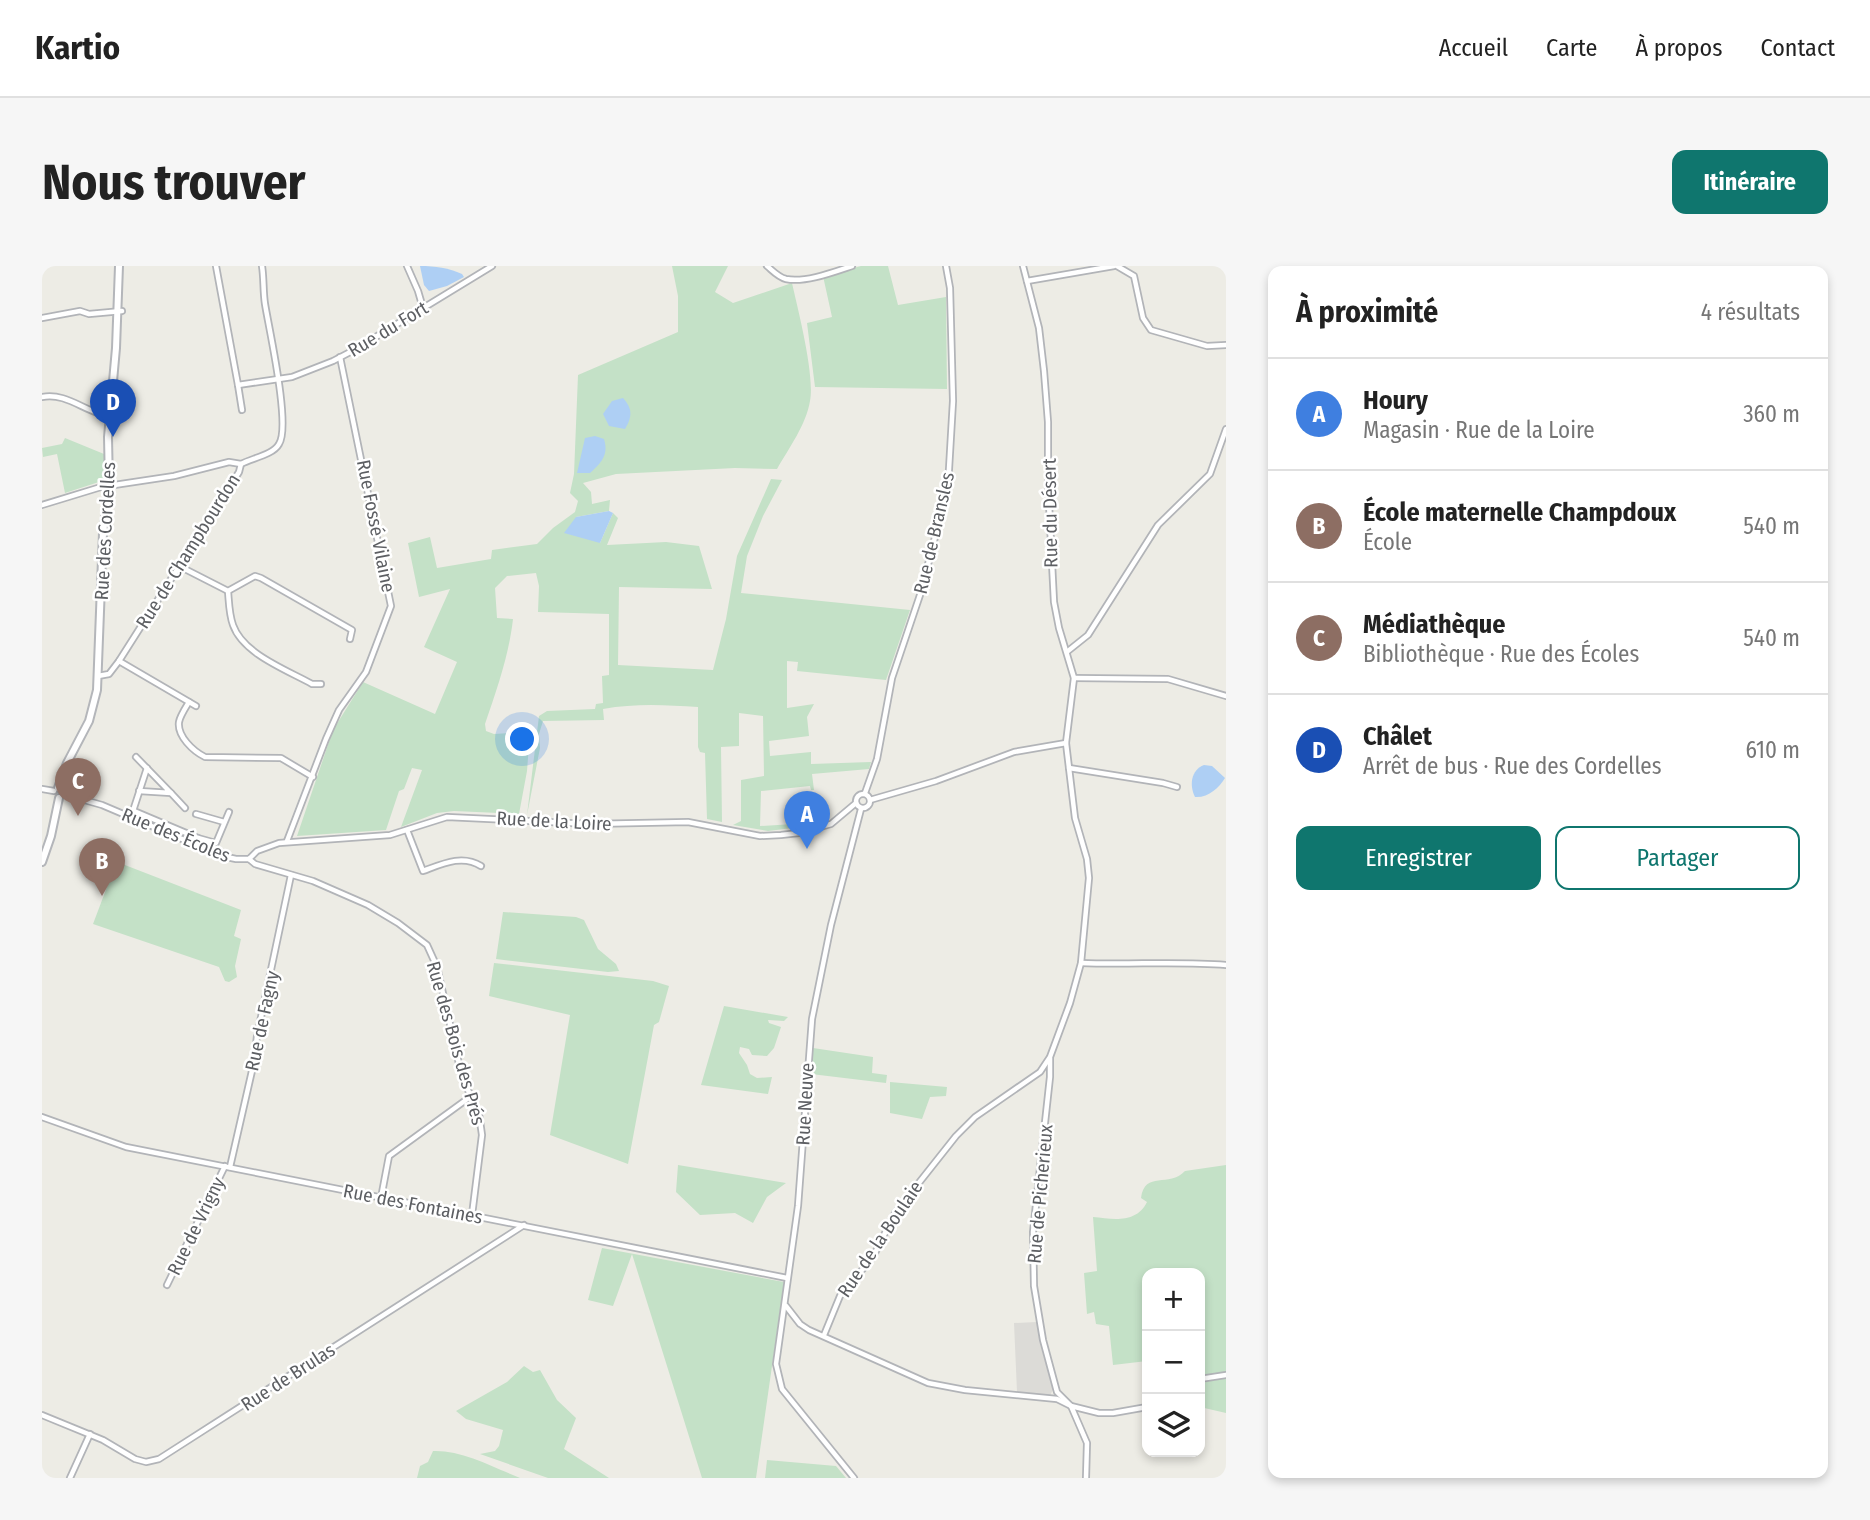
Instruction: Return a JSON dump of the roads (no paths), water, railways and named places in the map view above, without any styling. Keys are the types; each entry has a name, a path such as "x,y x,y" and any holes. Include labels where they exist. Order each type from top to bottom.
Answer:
{"street":[{"name":"Rue des Cordelles","path":"42,862 51,836 67,763 89,721 95,702 103,533 109,486 120,311 119,266"},
{"path":"216,266 242,410"},
{"name":"Rue de Champbourdon","path":"98,676 109,674 120,661 239,472 241,464 268,453 280,443 282,436 279,378 265,300 262,266"},
{"path":"407,266 423,308"},
{"name":"Rue du Fort","path":"238,385 292,377 340,357 492,266"},
{"path":"767,266 789,280 852,266"},
{"name":"Rue de Bransles","path":"865,793 877,759 892,678 921,592 948,486 953,401 950,288 946,266"},
{"name":"Rue du Désert","path":"1023,266 1039,328 1044,371 1054,602 1074,677 1066,743"},
{"path":"1027,281 1116,266 1134,276 1143,318 1151,330 1206,346 1226,345"},
{"path":"42,318 80,311 89,314 120,311"},
{"name":"Rue Fossé Vilaine","path":"287,841 339,710 366,672 391,606 340,357"},
{"path":"42,397 61,396 112,416"},
{"path":"1068,651 1088,635 1158,525 1210,474 1226,429"},
{"path":"42,505 109,486 174,476 224,463 241,464"},
{"path":"179,566 228,591"},
{"path":"228,591 250,578 261,578 352,630 349,639"},
{"path":"228,591 234,628 243,642 312,684 321,684"},
{"path":"120,661 196,706"},
{"path":"1074,677 1168,679 1226,696"},
{"path":"189,702 179,721 180,730 200,755 281,758 313,777"},
{"path":"870,800 865,793 858,797 856,803 861,809 866,807 870,800 936,781 1014,752 1066,743"},
{"name":"Rue de la Boulaie","path":"824,1335 840,1296 873,1257 895,1213 956,1136 975,1117 1038,1074 1050,1057 1075,987 1089,878 1076,818 1066,743"},
{"path":"136,757 185,808"},
{"path":"131,817 147,768"},
{"path":"1069,768 1177,787"},
{"name":"Rue des Écoles","path":"42,789 100,805 236,859 249,859"},
{"path":"139,791 171,793"},
{"name":"Rue de la Loire","path":"249,859 261,849 287,841 377,837 407,830 438,818 590,824 688,822 760,836 781,835 831,824 856,803"},
{"name":"Rue Neuve","path":"854,1478 790,1400 782,1389 776,1372 800,1179 812,1019 831,925 861,809"},
{"path":"134,811 216,843 229,812"},
{"path":"196,814 224,822"},
{"path":"407,830 423,871 451,860 474,861 481,866"},
{"path":"195,844 198,838"},
{"name":"Rue des Bois des Prés","path":"249,859 255,864 313,881 368,905 427,945 437,967 456,1056 479,1114 482,1135 472,1215"},
{"name":"Rue de Fagny","path":"228,1167 254,1062 257,1036 292,875"},
{"path":"1080,963 1190,962 1226,965"},
{"name":"Rue de Picherieux","path":"1050,1057 1050,1081 1033,1232 1034,1286 1043,1340 1057,1392 1071,1406 1087,1443 1086,1478"},
{"path":"1038,1074 1046,1076 1050,1081"},
{"path":"380,1198 389,1156 470,1097"},
{"name":"Rue des Fontaines","path":"42,1117 115,1144 787,1278"},
{"name":"Rue de Vrigny","path":"167,1285 228,1167"},
{"name":"Rue de Brulas","path":"42,1415 90,1434 135,1459 146,1462 159,1460 525,1225"},
{"path":"786,1306 800,1324 928,1383 965,1390 1057,1399 1071,1406 1099,1413 1142,1408"},
{"path":"1205,1378 1226,1375"},
{"path":"70,1478 90,1434"}],"water":[{"path":"420,266 447,269 464,277 429,291 424,285"},
{"path":"623,398 630,409 625,429 609,426 603,414 612,401"},
{"path":"595,436 604,439 603,458 590,473 577,473 585,438"},
{"path":"609,511 613,513 600,543 564,533 576,517"},
{"path":"1204,765 1212,766 1225,778 1213,792 1195,797 1192,778 1196,770"}],"place":[{"name":"Châlet","path":"113,437"},
{"name":"Médiathèque","path":"78,816"},
{"name":"Houry","path":"807,849"},
{"name":"École maternelle Champdoux","path":"102,896"}]}
